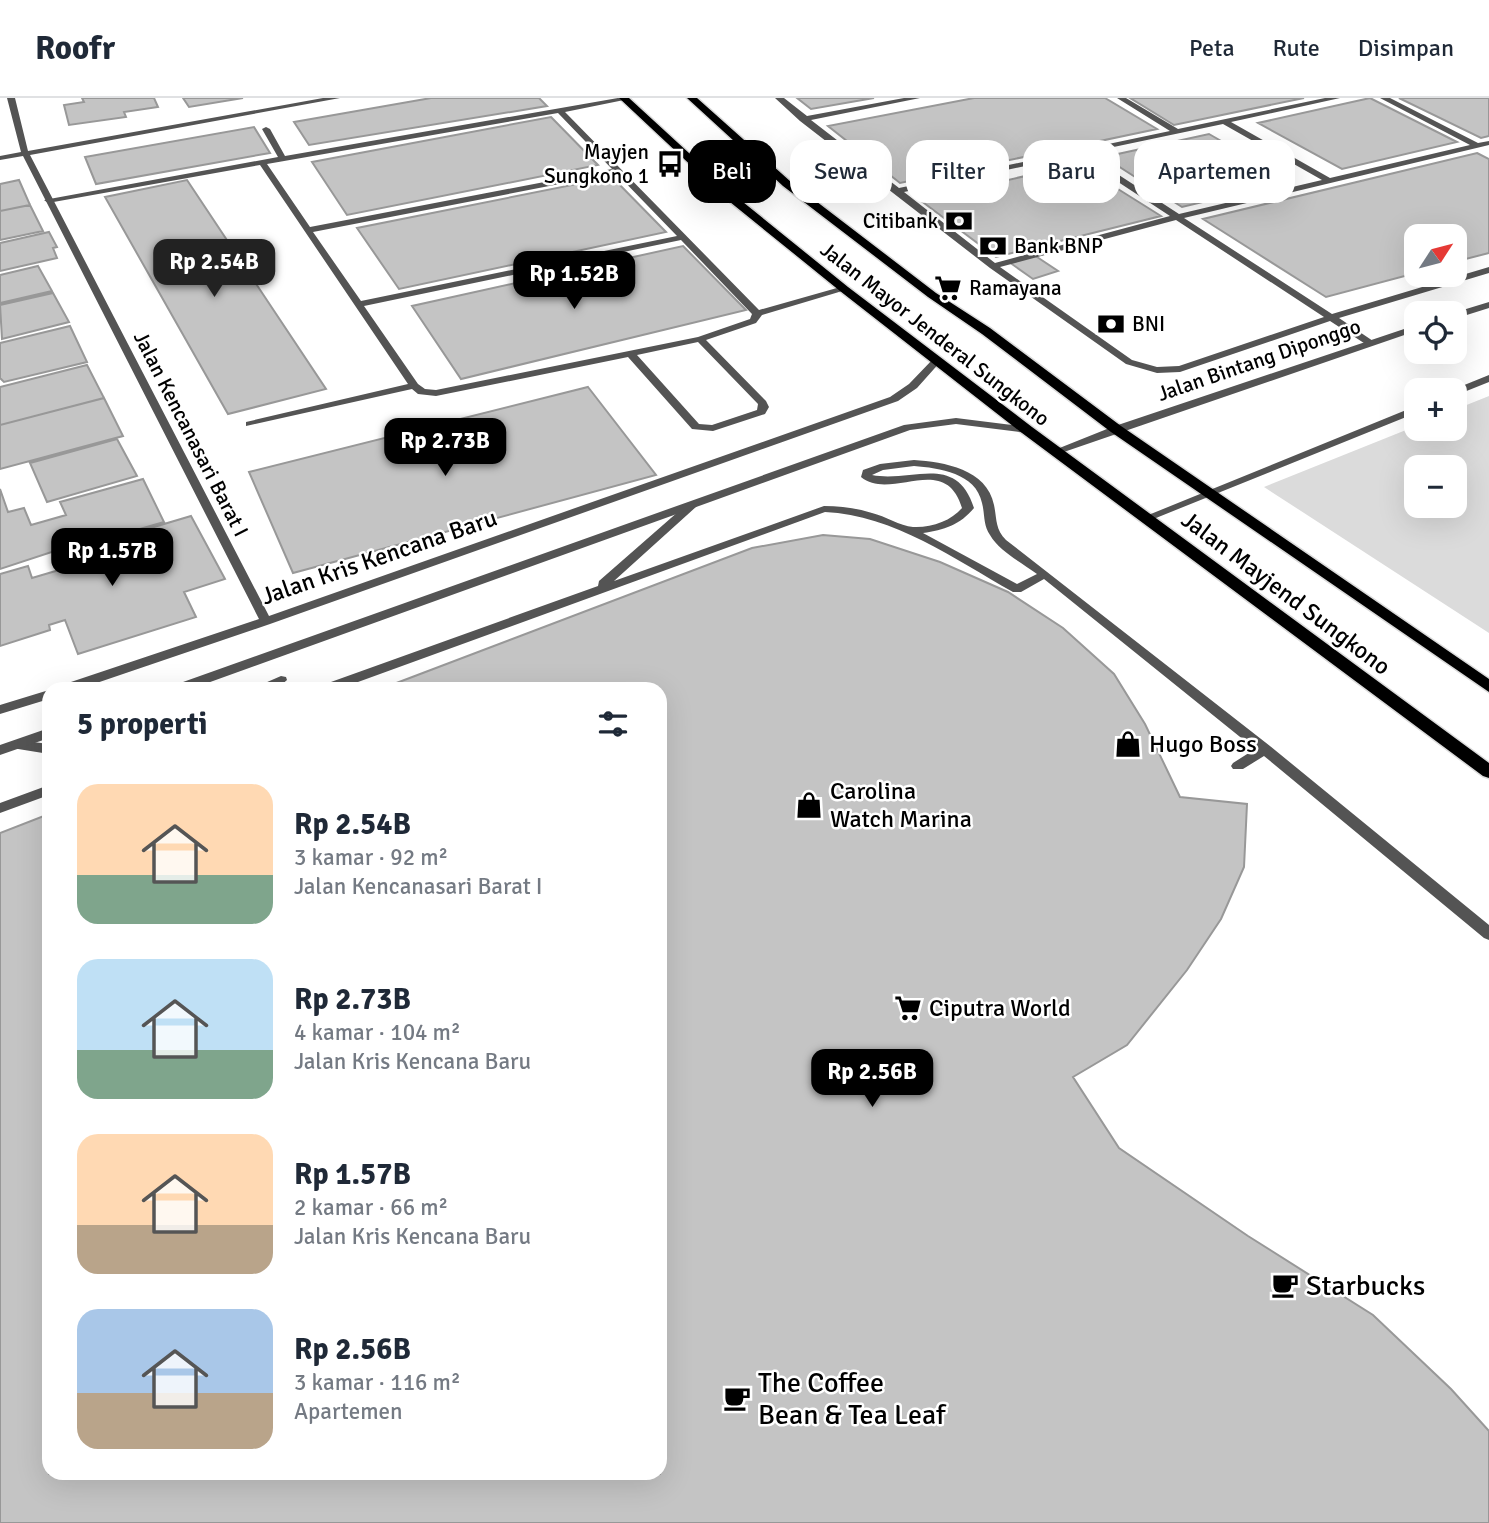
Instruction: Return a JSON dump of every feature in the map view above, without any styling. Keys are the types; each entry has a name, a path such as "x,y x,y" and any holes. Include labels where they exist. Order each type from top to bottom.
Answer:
{"main road":[{"name":"Jalan Mayor Jenderal Sungkono","path":"625,98 734,200 844,289 1057,451"},
{"name":"Jalan Mayor Jenderal Sungkono","path":"692,98 787,184 932,295 986,331 1116,429"},
{"name":"Jalan Mayjend Sungkono","path":"1116,429 1489,687"},
{"name":"Jalan Mayjend Sungkono","path":"1057,451 1489,772"}],"street":[{"name":"Jalan Kencanasari Barat I","path":"11,98 25,153 266,621"},
{"path":"0,158 308,100 336,98"},
{"path":"48,200 625,98"},
{"path":"779,98 993,266 1129,362 1157,370 1180,369 1330,318 1489,270"},
{"path":"803,119 916,98"},
{"path":"1121,98 1175,131"},
{"path":"1120,143 1336,98"},
{"path":"1384,98 1489,151"},
{"path":"559,110 757,313"},
{"path":"1223,121 1329,181"},
{"path":"266,129 283,159"},
{"path":"993,266 1177,217 1489,143"},
{"path":"262,163 414,386 422,392 436,393 700,339 753,321 757,313"},
{"path":"896,191 1023,164"},
{"path":"309,230 617,170"},
{"path":"1120,180 1370,343"},
{"path":"359,304 683,237"},
{"path":"757,313 844,289"},
{"path":"1467,312 1489,305"},
{"name":"Jalan Bintang Diponggo","path":"1116,429 1404,332"},
{"path":"630,353 696,427 713,428 761,412 764,407 762,403 700,339"},
{"name":"Jalan Kris Kencana Baru","path":"85,682 266,621 894,399 913,386 937,360"},
{"path":"1467,387 1489,378"},
{"path":"250,424 414,386"},
{"path":"1147,519 1404,414"},
{"path":"196,682 908,427 956,421 1027,430"},
{"name":"Jalan Mayor Jenderal Sungkono","path":"1057,451 1116,429"},
{"path":"909,531 937,527 962,517 968,508 967,498 954,485 934,475 873,481 866,477 867,472 911,463 944,467 979,485 987,497 990,526 997,537 1265,749 1489,934"},
{"path":"596,589 691,506"},
{"path":"344,682 824,509 845,509 869,515 909,531 1017,589 1045,574"},
{"path":"276,682 281,680"},
{"path":"0,710 42,696"},
{"path":"0,750 42,736"},
{"path":"17,745 42,748"},
{"path":"1238,766 1265,749"},
{"path":"0,808 42,793"}],"shaded area":[{"path":"1489,396 1489,633 1264,487 1404,431 1404,441 1467,441 1467,405"}],"building":[{"path":"82,98 154,98 158,107 124,112 126,117 69,125 64,105 84,102"},
{"path":"183,98 243,98 189,107"},
{"path":"431,98 539,98 547,106 309,145 294,122"},
{"path":"797,98 874,98 811,109"},
{"path":"974,98 1105,98 1157,129 1105,140 1023,140 1023,157 1009,160 1009,140 906,140 906,182 900,183 892,177 892,140 846,140 828,126"},
{"path":"1130,98 1304,98 1174,125"},
{"path":"1370,98 1457,142 1342,169 1295,143 1295,140 1289,140 1258,123"},
{"path":"1399,98 1489,98 1489,136 1481,138"},
{"path":"551,117 598,165 347,215 312,162"},
{"path":"254,127 270,153 96,184 85,157"},
{"path":"1209,134 1219,140 1182,140"},
{"path":"1134,150 1134,176 1120,167 1120,153"},
{"path":"1477,153 1489,159 1489,253 1467,259 1467,224 1404,224 1404,276 1326,297 1203,219 1269,203 1295,203 1295,197"},
{"path":"612,177 666,232 399,289 357,228"},
{"path":"1023,177 1023,203 1120,203 1120,190 1134,199 1134,203 1140,203 1161,216 996,257 924,203 1009,203 1009,180"},
{"path":"19,180 30,205 0,211 0,184"},
{"path":"187,180 326,389 228,414 105,197"},
{"path":"1176,203 1199,203 1182,207"},
{"path":"30,205 43,231 0,240 0,211"},
{"path":"49,232 57,247 53,248 57,258 0,271 0,243"},
{"path":"683,246 746,310 461,379 412,306"},
{"path":"1034,255 1058,271 1033,279 1009,262"},
{"path":"38,266 52,291 0,303 0,275"},
{"path":"53,293 69,322 2,339 0,305"},
{"path":"70,326 87,362 4,382 0,378 0,343"},
{"path":"87,365 104,398 0,425 0,387"},
{"path":"588,387 656,475 293,573 249,472"},
{"path":"104,398 123,436 0,469 0,425"},
{"path":"117,439 137,476 47,502 30,463"},
{"path":"143,479 164,522 78,547 76,544 0,569 0,489 8,512 24,508 31,525 66,515 60,502"},
{"path":"191,516 225,579 184,592 196,617 78,654 65,620 49,625 50,630 0,646 0,574 28,566 32,578 86,562 80,549"},
{"name":"Ciputra World","path":"823,535 870,539 940,562 1008,592 1063,628 1114,674 1145,724 1180,797 1247,804 1244,867 1221,919 1187,970 1127,1045 1073,1077 1119,1148 1248,1236 1373,1315 1451,1389 1489,1431 1489,1523 0,1523 0,833 42,817 42,1480 667,1480 667,682 399,682 752,548"}],"place":[{"name":"Mayjen Sungkono 1","path":"670,164"},
{"name":"Citibank","path":"959,221"},
{"name":"Bank BNP","path":"993,246"},
{"name":"Ramayana","path":"948,288"},
{"name":"BNI","path":"1111,324"},
{"name":"Hugo Boss","path":"1128,744"},
{"name":"Carolina Watch Marina","path":"809,805"},
{"name":"Ciputra World","path":"908,1008"},
{"name":"Starbucks","path":"1285,1285"},
{"name":"The Coffee Bean & Tea Leaf","path":"737,1398"}]}
